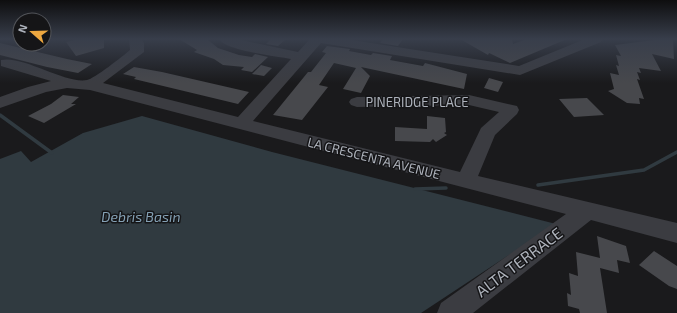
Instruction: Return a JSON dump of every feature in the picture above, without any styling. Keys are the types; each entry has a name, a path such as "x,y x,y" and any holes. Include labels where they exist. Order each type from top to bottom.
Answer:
{"street":[{"path":"91,86 127,54"},
{"path":"284,54 302,57"},
{"path":"241,124 305,54"},
{"path":"436,54 520,71 561,54"},
{"path":"6,63 52,76 69,83"},
{"path":"0,103 35,90 69,83"},
{"name":"LA CRESCENTA AVENUE","path":"69,83 91,86 677,233"},
{"name":"PINERIDGE PLACE","path":"357,102 469,100 511,110 487,132 466,181"},
{"name":"ALTA TERRACE","path":"450,313 587,211"}],"water":[{"name":"Debris Basin","path":"142,116 272,152 556,224 421,313 0,313 0,159 21,151 31,162 83,133"}],"building":[{"path":"0,54 44,54 92,64 78,73 0,55"},
{"path":"74,54 84,54 76,56"},
{"path":"199,54 235,54 252,57 255,54 268,57 252,72 241,70 244,67 223,65 214,59"},
{"path":"326,54 371,55 377,54 392,56 390,60 423,66 425,63 467,74 464,89 361,67 370,76 361,93 343,89 356,68 334,63 319,85 328,87 302,120 273,115 308,72 311,72"},
{"path":"490,54 532,54 510,63"},
{"path":"620,54 674,54 674,59 652,54 661,71 639,68 641,73 637,72 640,80 637,79 644,99 639,98 640,104 627,103 608,91 614,89 610,73 619,75 616,65 619,66 616,55 621,56"},
{"path":"261,65 272,68 264,76 252,74"},
{"path":"134,67 249,92 238,104 134,79 136,77 123,74"},
{"path":"489,78 503,82 498,92 484,88"},
{"path":"63,95 79,97 71,104 76,104 44,123 28,116 51,104"},
{"path":"587,98 604,115 574,117 559,99"},
{"path":"427,116 445,118 446,132 444,133 447,135 436,142 433,139 430,142 395,141 395,127 427,129"},
{"path":"597,236 626,246 630,263 617,260 619,273 600,268 607,313 580,313 579,309 568,306 567,293 571,295 569,273 578,276 576,252 600,258"},
{"path":"654,251 677,266 677,289 669,286 639,265"}],"waterway":[{"path":"0,115 52,153"},
{"path":"538,185 644,170 677,152"},
{"path":"415,189 446,188"}]}
